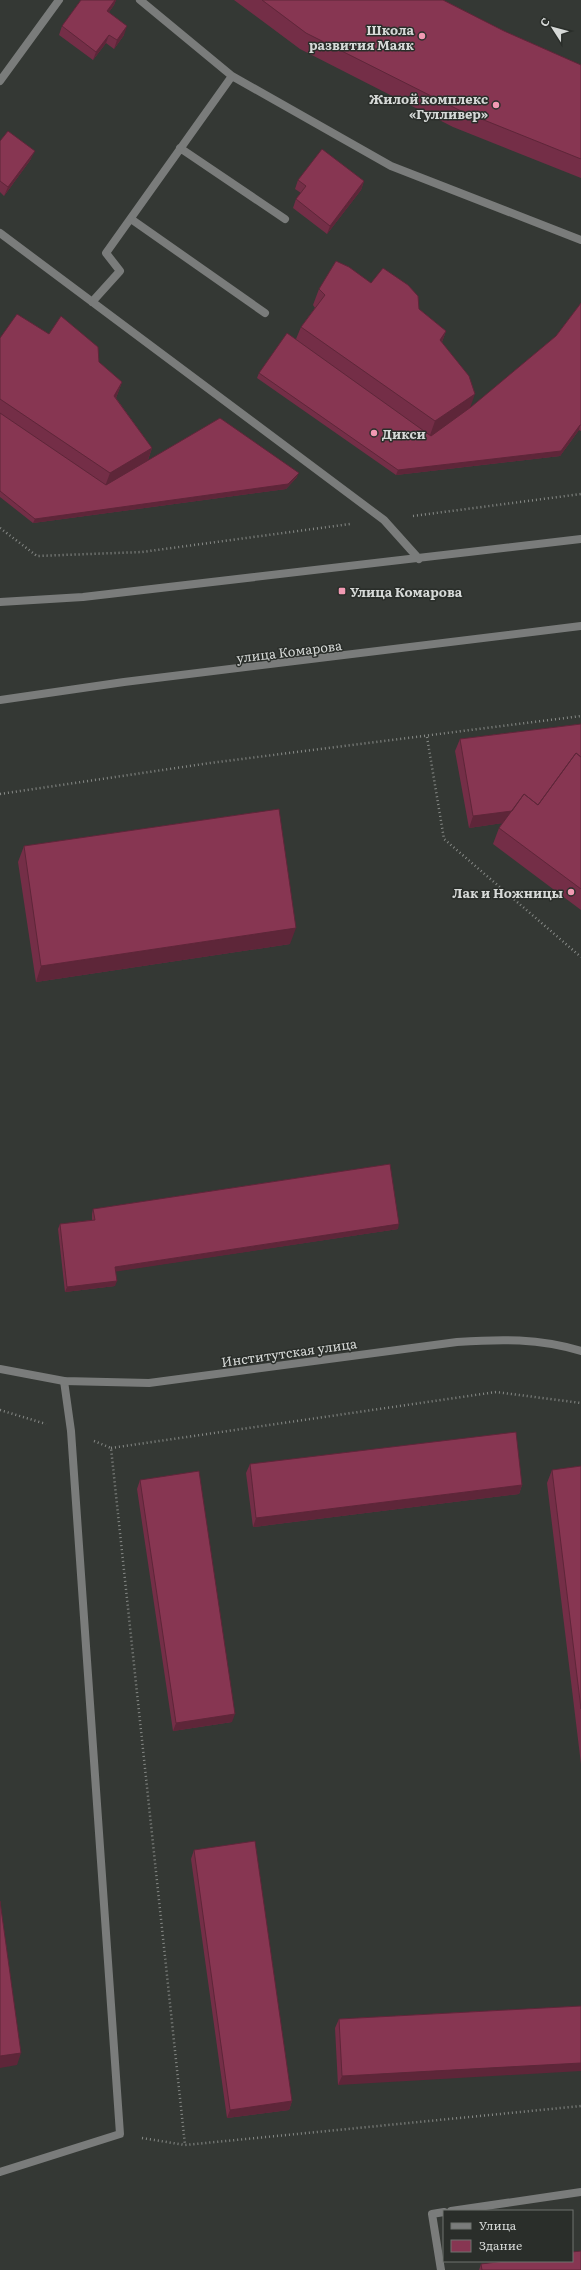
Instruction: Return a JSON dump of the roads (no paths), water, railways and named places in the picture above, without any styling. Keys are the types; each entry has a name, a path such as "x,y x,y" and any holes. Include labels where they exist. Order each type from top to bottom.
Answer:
{"street":[{"path":"0,81 59,0"},
{"path":"140,0 232,76 391,166 581,240"},
{"path":"92,302 120,271 106,253 232,76"},
{"path":"180,148 285,219"},
{"path":"131,219 265,313"},
{"path":"0,233 384,520 419,559"},
{"path":"0,602 83,597 581,539"},
{"name":"улица Комарова","path":"0,700 124,682 581,626"},
{"name":"Институтская улица","path":"0,1369 64,1381 149,1383 457,1342 506,1339 553,1343 581,1351"},
{"path":"0,2172 120,2134 71,1431 64,1381"},
{"path":"458,2210 581,2192"},
{"path":"441,2270 432,2214 443,2212"}],"place":[{"name":"Школа развития Маяк","path":"422,36"},
{"name":"Жилой комплекс «Гулливер»","path":"496,105"},
{"name":"Дикси","path":"374,433"},
{"name":"Улица Комарова","path":"342,591"},
{"name":"Лак и Ножницы","path":"571,892"}]}
